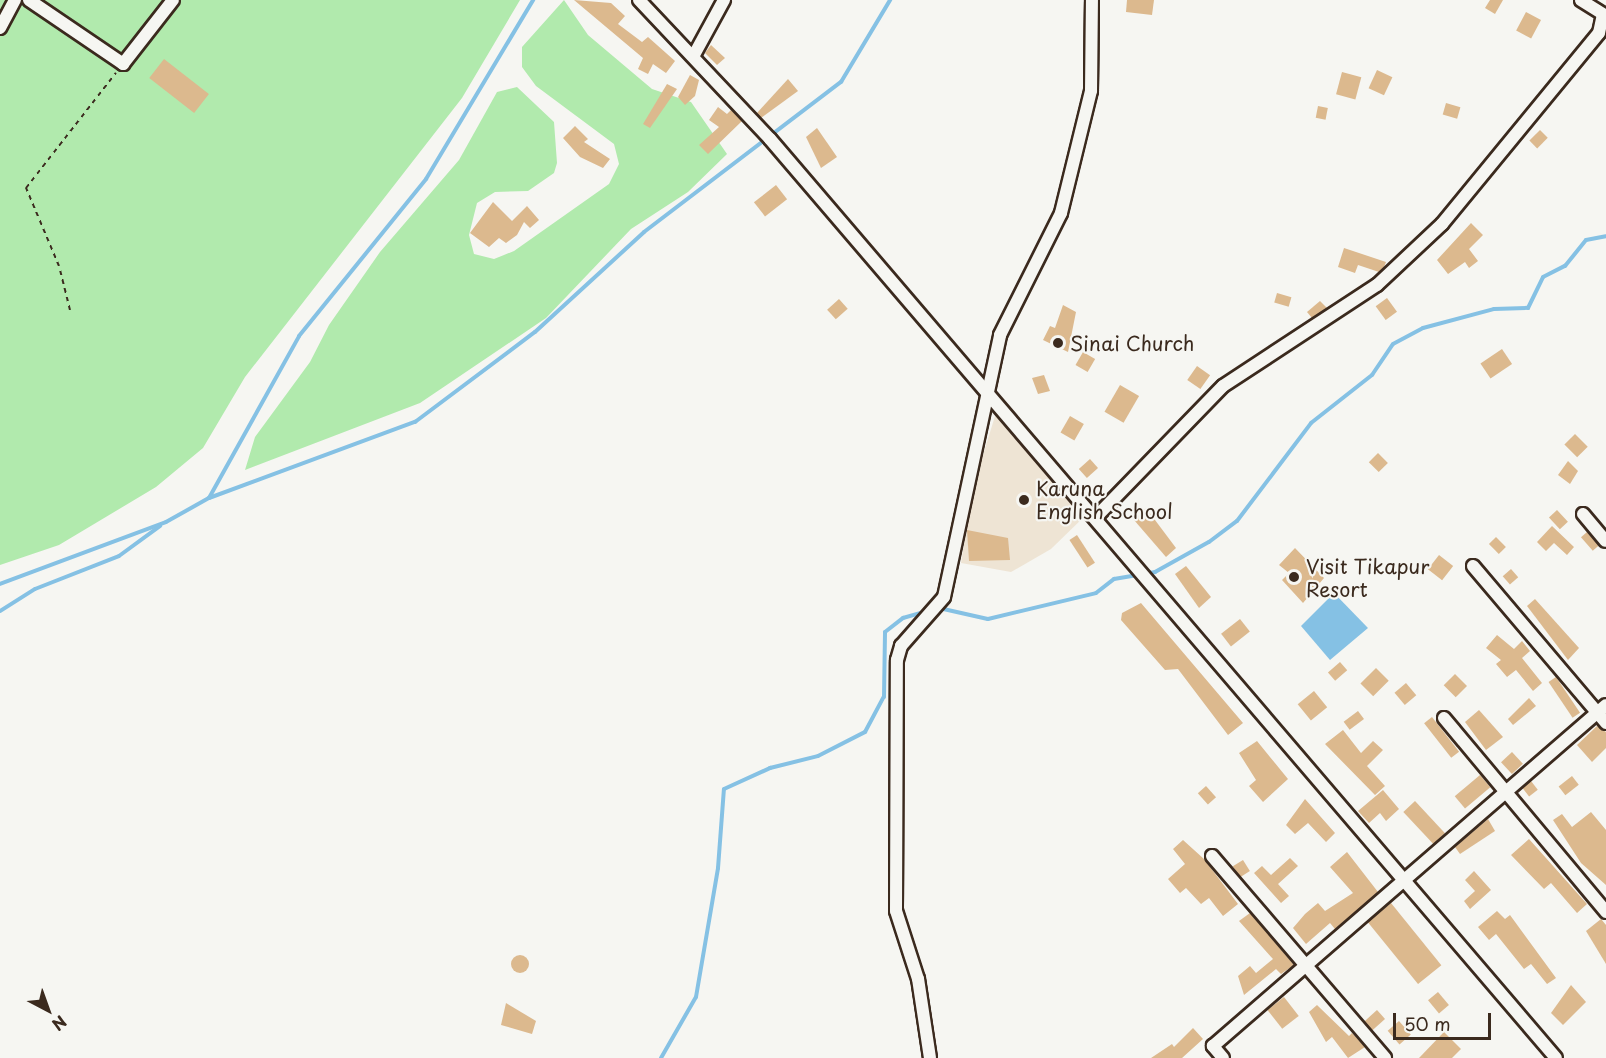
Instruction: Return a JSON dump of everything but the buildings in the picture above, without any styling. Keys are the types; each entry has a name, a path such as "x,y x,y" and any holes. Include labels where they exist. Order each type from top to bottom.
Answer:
{"street":[{"path":"0,28 15,0"},
{"path":"29,0 123,64 173,0"},
{"path":"639,0 694,55 986,390 1405,877 1556,1058"},
{"path":"694,55 724,0"},
{"path":"930,1058 918,979 896,911 897,660 901,646 944,597 986,390 1000,335 1061,213 1091,91 1092,0"},
{"path":"1096,517 1223,386 1368,292 1442,224 1599,33 1603,14 1581,0"},
{"path":"1583,514 1606,541"},
{"path":"1473,566 1602,709 1606,723"},
{"path":"1223,1058 1213,1046 1405,877 1602,709"},
{"path":"1444,718 1606,912"},
{"path":"1212,856 1385,1058"}],"path":[{"path":"70,310 59,266 26,188 123,64"}],"shaded area":[{"name":"Karuna English School","path":"996,413 1088,513 1051,549 1011,572 961,563 973,487"}],"green space":[{"path":"0,0 520,0 462,98 245,377 203,448 156,487 59,545 0,565"},
{"path":"564,0 588,35 652,89 691,102 727,154 688,192 631,229 546,318 420,403 245,470 255,437 310,362 329,325 380,252 459,160 497,92 517,87 554,122 557,163 554,173 528,191 495,192 477,203 469,235 474,254 494,259 514,251 609,184 619,164 614,144 536,86 522,67 522,47"}],"water":[{"path":"1334,593 1368,628 1330,660 1301,626"}],"waterway":[{"path":"0,584 166,522 209,498 299,336 426,179 533,0"},
{"path":"209,498 415,422 535,332 644,232 841,82 890,0"},
{"path":"939,608 988,619 1096,593 1114,579 1155,572 1209,542 1237,521 1311,423 1372,375 1393,344 1423,328 1494,309 1528,308 1543,277 1565,266 1586,240 1606,236"},
{"path":"0,611 35,589 119,556 160,526"},
{"path":"661,1058 696,997 718,868 724,789 770,768 818,756 865,732 884,697 885,632 903,618 924,612"}],"place":[{"name":"Sinai Church","path":"1058,343"},
{"name":"Karuna English School","path":"1024,500"},
{"name":"Visit Tikapur Resort","path":"1294,577"}]}
